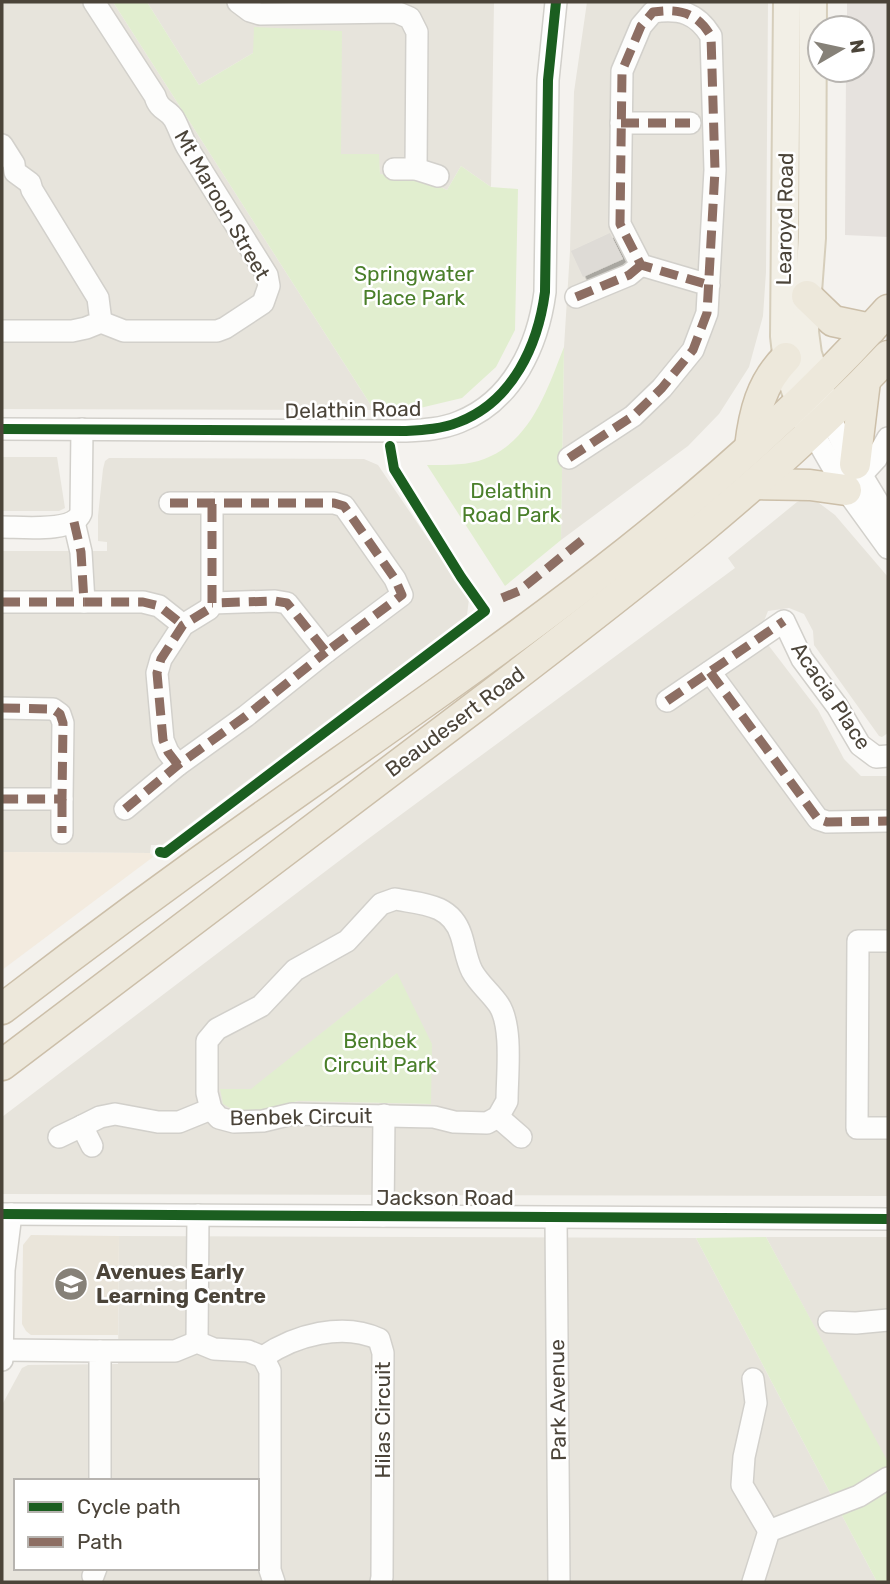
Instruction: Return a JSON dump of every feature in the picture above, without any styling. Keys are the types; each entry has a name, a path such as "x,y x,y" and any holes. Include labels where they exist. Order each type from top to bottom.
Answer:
{"highway":[{"path":"807,296 833,321 880,320"},
{"name":"Beaudesert Road","path":"2,1009 270,811 572,596 698,494 808,394 880,320"},
{"name":"Beaudesert Road","path":"2,1065 592,618 755,484 888,356"},
{"path":"750,447 754,410 770,375 786,358"},
{"path":"755,484 810,485 854,476 865,381"}],"main road":[{"name":"Learoyd Road","path":"787,2 786,249 783,313 786,358 808,394 820,424"},
{"name":"Learoyd Road","path":"808,394 806,343 812,238 813,2"}],"street":[{"name":"Mt Maroon Street","path":"94,2 155,96 158,105 174,119 176,128 267,275 269,286 263,303 258,308 217,331 124,331 101,321"},
{"path":"238,2 250,11 260,14 396,12 410,18 417,32 416,169"},
{"name":"Delathin Road","path":"2,429 406,431 439,428 460,422 481,411 498,397 526,359 537,335 542,313 545,292 548,80 556,2"},
{"path":"569,458 633,416 670,379 693,350 707,313 709,285 711,215 715,170 711,36 703,23 690,13 664,10 653,12 641,26 622,71 620,224 640,265 709,285"},
{"path":"621,123 690,123"},
{"path":"2,145 16,172 30,183 98,298 101,321 72,331 2,331"},
{"path":"394,169 416,169 439,176"},
{"path":"576,297 629,275 640,265"},
{"path":"820,424 854,476 888,519"},
{"path":"2,527 61,526 74,522 81,513 82,429"},
{"path":"854,476 876,459 888,438"},
{"path":"854,476 888,548"},
{"path":"125,809 178,765 402,595 396,579 344,506 334,503 170,503"},
{"path":"178,765 163,740 157,673 161,659 183,625 209,609 212,603 212,503"},
{"path":"74,522 81,552 84,602"},
{"path":"2,601 143,602 159,606 183,625"},
{"path":"212,603 286,603 326,653"},
{"name":"Acacia Place","path":"709,672 783,621 802,659 837,706 860,745 876,757 888,756"},
{"path":"667,701 709,672 818,818 827,822 888,821"},
{"path":"2,708 53,709 60,714 63,723 62,833"},
{"path":"2,799 62,799"},
{"name":"Benbek Circuit","path":"395,899 436,906 449,914 458,927 473,973 499,1005 506,1020 507,1101 498,1117 487,1122 454,1122 434,1117 292,1114 263,1121 234,1122 219,1118 211,1109 207,1093 208,1041 217,1029 261,1006 295,970 347,941 381,904 395,899"},
{"path":"888,941 858,940 858,1128 888,1128"},
{"path":"59,1137 100,1117 115,1114 158,1122 179,1122 211,1109"},
{"name":"Benbek Circuit","path":"383,1216 384,1115"},
{"path":"498,1117 521,1137"},
{"path":"82,1126 92,1146"},
{"path":"7,1214 10,1235 3,1266 3,1355 100,1350 175,1351 197,1342 214,1349 248,1351 264,1357 270,1371 271,1570 274,1582"},
{"name":"Jackson Road","path":"7,1214 888,1219"},
{"path":"197,1342 198,1215"},
{"name":"Park Avenue","path":"556,1218 559,1582"},
{"path":"829,1322 888,1320"},
{"name":"Hilas Circuit","path":"264,1357 281,1345 323,1333 365,1332 379,1339 383,1353 380,1582"},
{"path":"100,1350 100,1479"},
{"path":"752,1380 756,1403 744,1457 742,1485 769,1531 753,1582"},
{"path":"769,1531 859,1496 888,1478"}],"shaded area":[{"path":"2,2 113,2 374,410 2,409"},
{"path":"147,2 494,2 491,187 461,166 447,190 421,178 380,174 378,154 341,154 253,53 199,85"},
{"path":"587,2 768,2 766,272 763,316 749,367 719,414 688,446 561,540 564,347 570,251 574,92"},
{"path":"847,2 888,2 888,237 845,235 846,84 876,84 876,14 847,14"},
{"path":"2,457 57,457 65,508 59,511 2,511"},
{"path":"109,458 364,459 378,465 469,599 467,615 162,845 151,845 150,853 2,852 2,551 107,551 107,542 98,541 98,516 103,469"},
{"path":"815,500 835,515 888,577 888,733 882,737 814,645 813,631 804,614 789,608 768,611 762,626 769,646 818,710 844,759 861,776 888,776 888,1196 2,1194 2,1117 368,839 735,568 728,558 797,502","holes":["396,974 430,1104 298,1101 258,1111 232,1109 221,1089 251,1090"]},
{"path":"2,852 150,853 153,857 2,970"},
{"name":"Avenues Early Learning Centre","path":"31,1235 119,1236 118,1335 31,1335 26,1331 22,1324 23,1245"},
{"path":"119,1236 696,1238 877,1582 2,1582 2,1405 22,1368 28,1365 118,1364"},
{"path":"766,1237 888,1237 888,1462 886,1460"}],"green space":[{"name":"Springwater Place Park","path":"113,2 147,2 199,85 253,53 254,27 342,31 341,154 379,154 380,174 421,178 447,190 461,166 491,187 518,189 515,330 496,367 462,398 420,408 374,410"},
{"name":"Delathin Road Park","path":"564,347 561,540 505,586 427,465 476,462 506,447 518,436 537,409"},
{"name":"Benbek Circuit Park","path":"397,973 432,1044 431,1104 298,1101 258,1111 232,1109 223,1104 220,1089 251,1089"},
{"path":"766,1237 888,1462 888,1582 877,1582 696,1238"}],"building":[{"path":"610,233 623,259 583,277 571,251"}],"marked path":[{"path":"569,458 633,416 662,388 693,350 707,313 715,170 711,36 700,22 687,14 653,12 641,26 622,71 620,224 641,265 709,285"},
{"path":"621,123 690,123"},
{"path":"576,297 629,275 641,265"},
{"path":"170,503 334,503 344,506 395,579 402,595 326,652 287,603 212,603"},
{"path":"178,765 163,740 157,673 161,659 183,625 209,609 212,603 212,503"},
{"path":"74,522 81,552 84,602 143,602 159,606 183,625"},
{"path":"502,598 519,591 586,537"},
{"path":"2,602 84,602"},
{"path":"667,701 784,621"},
{"path":"125,809 326,652"},
{"path":"710,672 818,819 827,822 888,821"},
{"path":"2,708 53,709 60,714 63,723 62,799 2,799"},
{"path":"62,799 62,833"}],"cycle path":[{"path":"2,429 413,431 440,428 478,413 508,386 520,369 542,312 545,292 548,80 556,2"},
{"path":"160,852 165,853 485,611 394,469 390,446"},
{"path":"2,1214 888,1219"}],"place":[{"name":"Avenues Early Learning Centre","path":"71,1284"}]}
